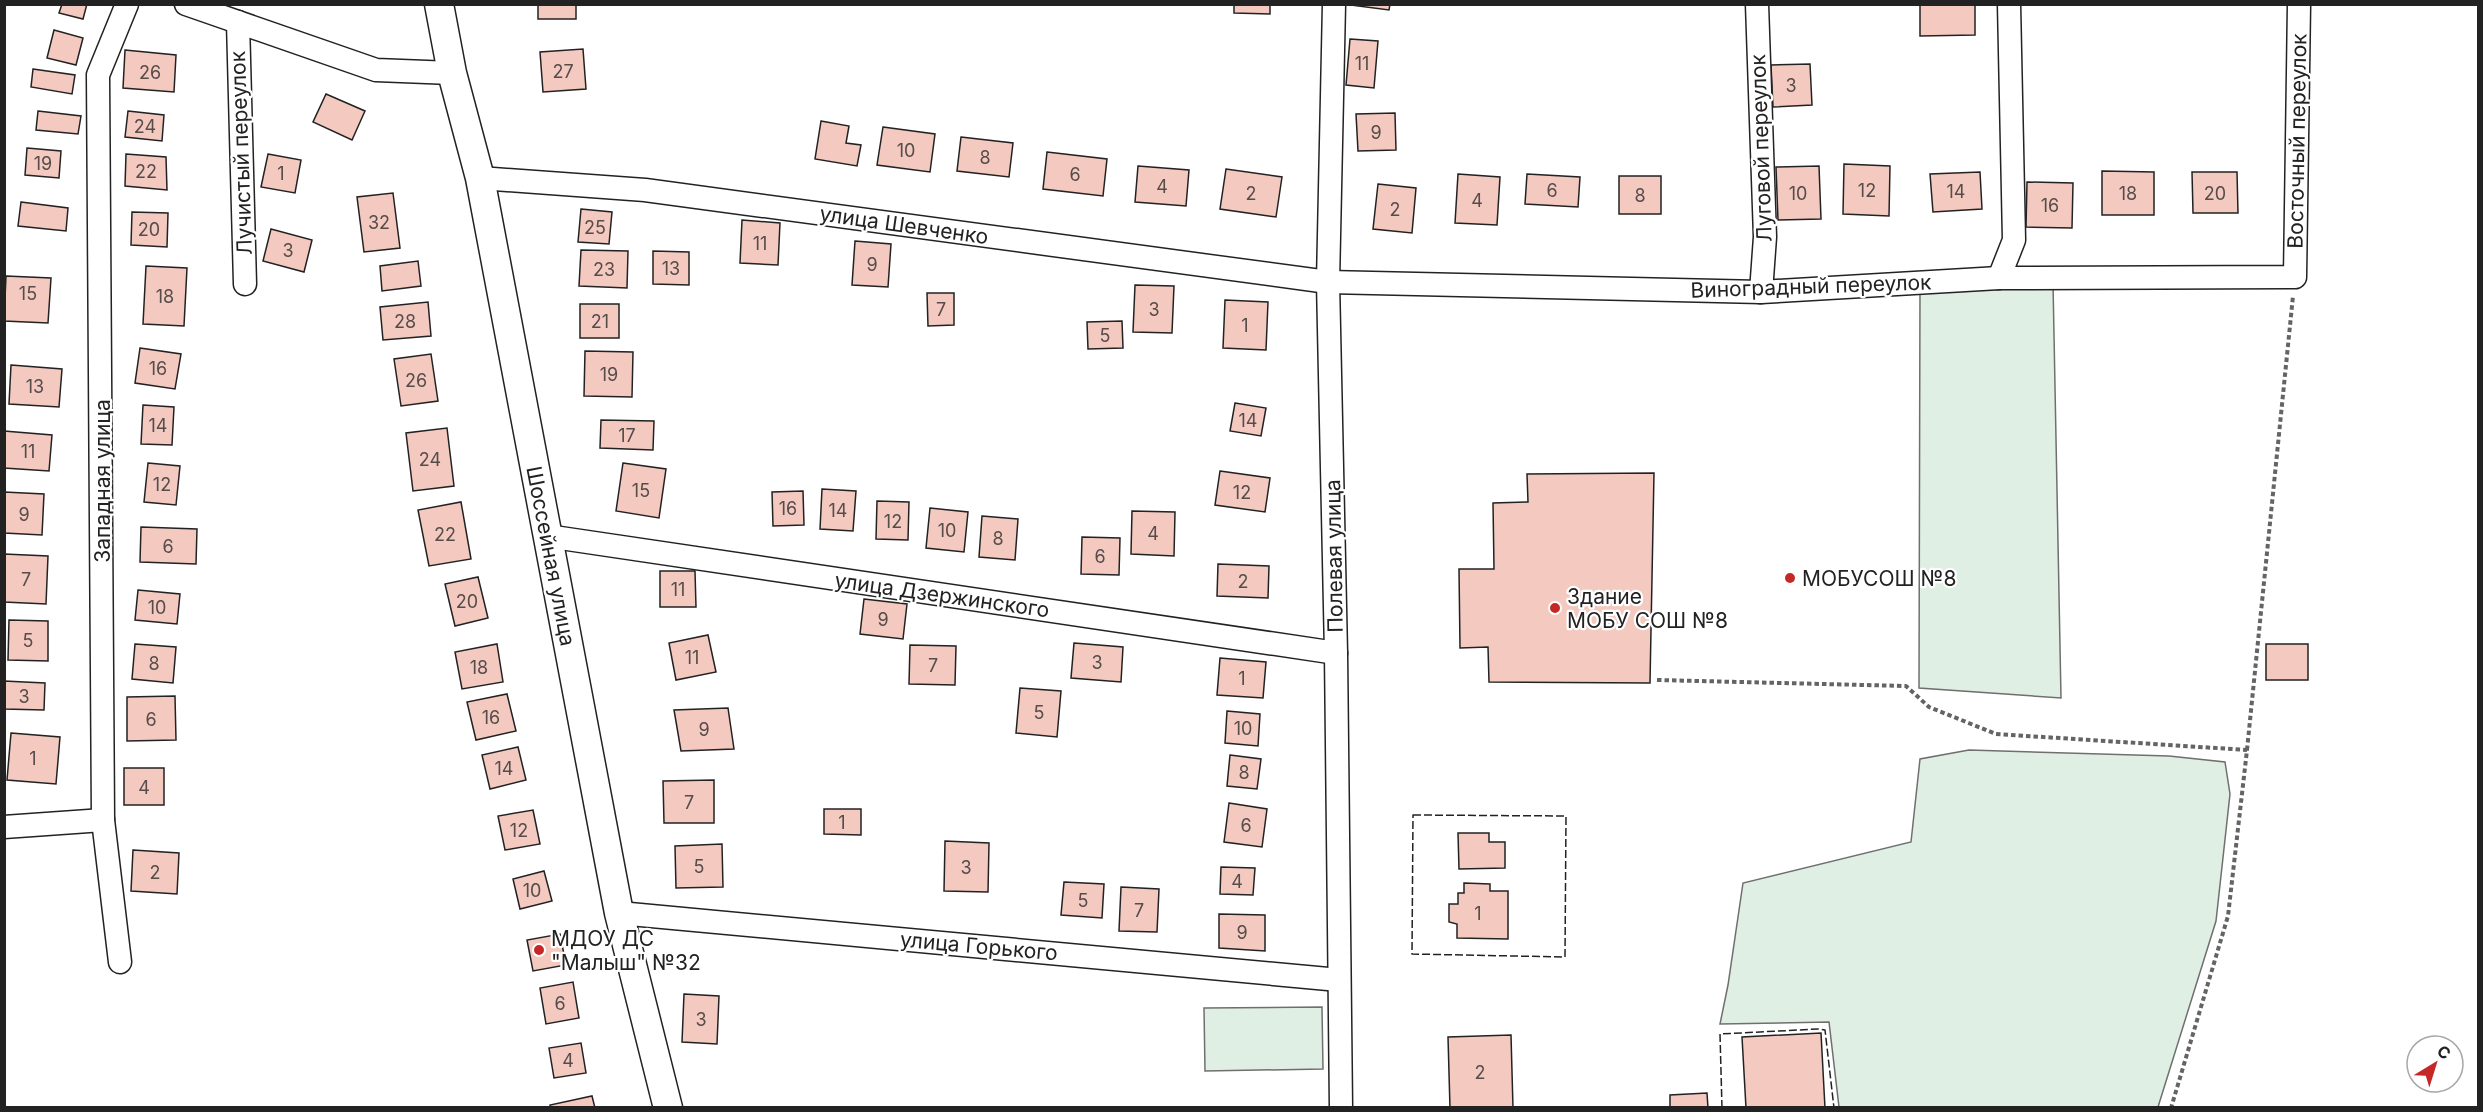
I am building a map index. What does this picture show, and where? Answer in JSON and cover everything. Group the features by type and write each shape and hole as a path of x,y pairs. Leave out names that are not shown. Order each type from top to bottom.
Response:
{"main road":[{"name":"Шоссейная улица","path":"439,4 452,73 480,178 619,913 668,1107"}],"street":[{"name":"Западная улица","path":"120,962 103,820 98,75 127,4"},
{"path":"186,4 376,70 452,73"},
{"name":"Полевая улица","path":"1334,4 1328,282 1336,653 1341,1107"},
{"name":"Луговой переулок","path":"1757,4 1765,237 1761,291"},
{"path":"1999,278 2014,240 2009,4"},
{"name":"Восточный переулок","path":"2295,277 2299,4"},
{"name":"Лучистый переулок","path":"238,22 245,284"},
{"name":"улица Шевченко","path":"480,178 645,190 1328,282"},
{"name":"Виноградный переулок","path":"1328,282 1761,291 1999,278 2295,277"},
{"name":"улица Дзержинского","path":"548,536 1336,653"},
{"path":"4,827 103,820"},
{"name":"улица Горького","path":"619,913 1339,980"}],"path":[{"path":"2171,1107 2228,916 2295,277"},
{"path":"1657,680 1906,686 1929,706 1996,734 2247,750"}],"green space":[{"path":"2053,283 2061,698 1919,688 1920,286"},
{"path":"1969,750 2169,756 2225,762 2230,794 2216,921 2158,1107 1839,1107 1829,1022 1720,1024 1743,883 1911,842 1920,759"},
{"path":"1322,1007 1323,1069 1205,1071 1204,1008"}],"building":[{"path":"62,4 87,4 83,19 59,13"},
{"path":"538,4 576,4 576,19 538,19"},
{"path":"1234,4 1270,4 1270,14 1234,13"},
{"path":"1343,4 1390,4 1389,10"},
{"path":"1920,4 1975,4 1975,35 1920,36"},
{"path":"54,30 83,38 76,65 47,58"},
{"path":"1350,39 1378,41 1374,88 1346,85"},
{"path":"583,49 586,89 543,92 540,52"},
{"path":"125,50 176,55 174,92 123,88"},
{"path":"1810,64 1812,105 1773,107 1771,65"},
{"path":"33,69 75,75 72,94 31,87"},
{"path":"326,94 365,111 352,140 313,122"},
{"path":"38,111 81,116 78,134 36,130"},
{"path":"128,111 164,115 162,141 125,137"},
{"path":"1395,113 1396,150 1358,151 1356,114"},
{"path":"821,121 849,126 846,143 861,145 857,166 815,159"},
{"path":"883,127 935,134 930,172 877,165"},
{"path":"961,137 1013,143 1009,177 957,171"},
{"path":"27,148 61,151 59,178 25,175"},
{"path":"1047,152 1107,159 1103,196 1043,189"},
{"path":"126,154 166,157 167,190 125,186"},
{"path":"268,154 301,160 295,193 261,187"},
{"path":"1844,164 1890,166 1889,216 1843,214"},
{"path":"1138,166 1189,170 1186,206 1135,202"},
{"path":"1819,166 1821,219 1778,220 1776,167"},
{"path":"1226,169 1282,177 1276,217 1220,209"},
{"path":"2102,171 2154,172 2154,215 2102,215"},
{"path":"1980,172 1982,209 1933,212 1930,174"},
{"path":"2192,172 2237,172 2238,213 2193,213"},
{"path":"1458,174 1500,177 1497,225 1455,223"},
{"path":"1527,174 1580,177 1578,207 1525,204"},
{"path":"1619,176 1661,176 1661,214 1619,214"},
{"path":"2027,182 2073,183 2072,228 2026,227"},
{"path":"1378,184 1416,188 1412,233 1373,229"},
{"path":"393,193 400,248 364,252 357,197"},
{"path":"21,202 68,208 66,231 18,226"},
{"path":"581,209 612,212 609,244 578,242"},
{"path":"132,212 168,213 167,247 131,245"},
{"path":"742,220 780,223 778,265 740,263"},
{"path":"271,229 312,240 304,272 263,261"},
{"path":"855,241 891,244 888,287 852,285"},
{"path":"581,250 628,251 627,288 579,286"},
{"path":"653,251 689,252 689,285 653,284"},
{"path":"418,261 421,286 382,291 380,266"},
{"path":"146,266 187,268 184,326 143,324"},
{"path":"6,276 51,278 48,323 4,321"},
{"path":"1135,285 1174,286 1172,333 1133,332"},
{"path":"927,293 954,293 954,325 928,326"},
{"path":"1225,300 1268,302 1266,350 1223,348"},
{"path":"428,302 431,336 383,340 380,307"},
{"path":"580,304 619,304 619,338 580,338"},
{"path":"1122,321 1123,348 1088,349 1087,322"},
{"path":"140,348 181,354 175,389 135,383"},
{"path":"585,351 633,352 632,397 584,396"},
{"path":"431,354 438,401 401,406 394,359"},
{"path":"11,365 62,369 59,407 9,404"},
{"path":"1235,403 1266,408 1261,436 1230,431"},
{"path":"143,405 174,407 172,445 141,444"},
{"path":"601,420 654,421 653,450 600,448"},
{"path":"447,428 454,486 413,491 406,433"},
{"path":"4,431 52,435 49,471 4,468"},
{"path":"148,463 180,466 176,505 144,502"},
{"path":"623,463 666,469 659,518 616,511"},
{"path":"1220,471 1270,478 1265,512 1215,505"},
{"name":"Здание МОБУ СОШ №8","path":"1654,473 1650,683 1489,682 1488,647 1460,648 1459,569 1494,569 1493,503 1528,502 1527,474"},
{"path":"822,489 856,491 853,531 820,529"},
{"path":"803,491 804,525 773,526 772,492"},
{"path":"4,492 44,494 42,535 4,533"},
{"path":"877,501 909,502 908,540 876,539"},
{"path":"461,502 471,559 429,566 418,510"},
{"path":"930,508 968,512 964,552 926,548"},
{"path":"1132,511 1175,512 1174,556 1131,554"},
{"path":"982,516 1018,519 1015,560 979,557"},
{"path":"141,527 197,529 196,564 140,562"},
{"path":"1082,537 1120,538 1119,575 1081,574"},
{"path":"4,554 48,556 46,604 4,602"},
{"path":"1218,564 1269,566 1268,598 1217,596"},
{"path":"660,571 695,571 696,607 660,607"},
{"path":"478,577 488,618 455,626 445,584"},
{"path":"138,590 180,594 177,624 135,620"},
{"path":"864,599 907,604 903,639 860,634"},
{"path":"9,620 48,621 48,661 8,660"},
{"path":"708,635 716,672 676,680 669,643"},
{"path":"1074,643 1123,647 1121,682 1071,678"},
{"path":"135,644 176,647 173,683 132,679"},
{"path":"497,644 503,682 462,689 455,652"},
{"path":"2266,644 2308,644 2308,680 2266,680"},
{"path":"910,645 956,646 955,685 909,684"},
{"path":"1220,658 1266,662 1263,698 1217,695"},
{"path":"4,681 45,683 44,710 4,709"},
{"path":"1020,688 1061,691 1057,737 1016,733"},
{"path":"507,694 516,731 476,740 467,702"},
{"path":"175,696 176,740 127,741 127,697"},
{"path":"728,708 734,749 681,751 674,710"},
{"path":"1227,711 1260,714 1258,746 1225,743"},
{"path":"11,733 60,737 56,784 7,780"},
{"path":"518,747 526,780 490,789 482,755"},
{"path":"1230,755 1261,759 1257,789 1227,786"},
{"path":"124,768 164,768 164,805 124,805"},
{"path":"714,780 714,823 664,823 663,781"},
{"path":"1229,803 1267,809 1262,847 1224,842"},
{"path":"824,809 861,809 861,835 824,834"},
{"path":"533,810 540,844 505,850 498,816"},
{"path":"1458,833 1489,833 1489,842 1505,842 1505,868 1459,869"},
{"path":"945,841 989,843 988,892 944,891"},
{"path":"722,844 723,887 676,888 675,846"},
{"path":"133,850 179,853 177,894 131,891"},
{"path":"1221,867 1255,868 1253,895 1220,894"},
{"path":"544,871 552,901 520,909 513,879"},
{"path":"1064,882 1104,884 1102,918 1061,915"},
{"path":"1464,883 1490,884 1490,891 1508,891 1508,939 1457,938 1457,924 1449,922 1449,904 1458,904 1458,893 1464,893"},
{"path":"1121,887 1159,889 1157,932 1119,931"},
{"path":"1219,914 1265,915 1265,951 1219,948"},
{"path":"560,934 566,965 533,971 527,940"},
{"path":"573,982 579,1018 546,1024 540,988"},
{"path":"684,994 719,996 717,1044 682,1042"},
{"path":"1821,1033 1825,1108 1746,1108 1742,1037"},
{"path":"1511,1035 1513,1108 1450,1108 1448,1037"},
{"path":"581,1043 586,1073 554,1078 549,1048"},
{"path":"1707,1093 1708,1108 1670,1108 1670,1095"},
{"path":"592,1096 595,1108 550,1108 550,1105"}],"fence":[{"path":"1413,815 1566,816 1565,957 1412,954 1413,815"},
{"path":"1722,1108 1720,1034 1818,1029 1825,1030 1834,1108"}],"place":[{"name":"МОБУСОШ №8","path":"1790,578"},
{"name":"Здание МОБУ СОШ №8","path":"1555,608"},
{"name":"МДОУ ДС \"Малыш\" №32","path":"539,950"}]}
